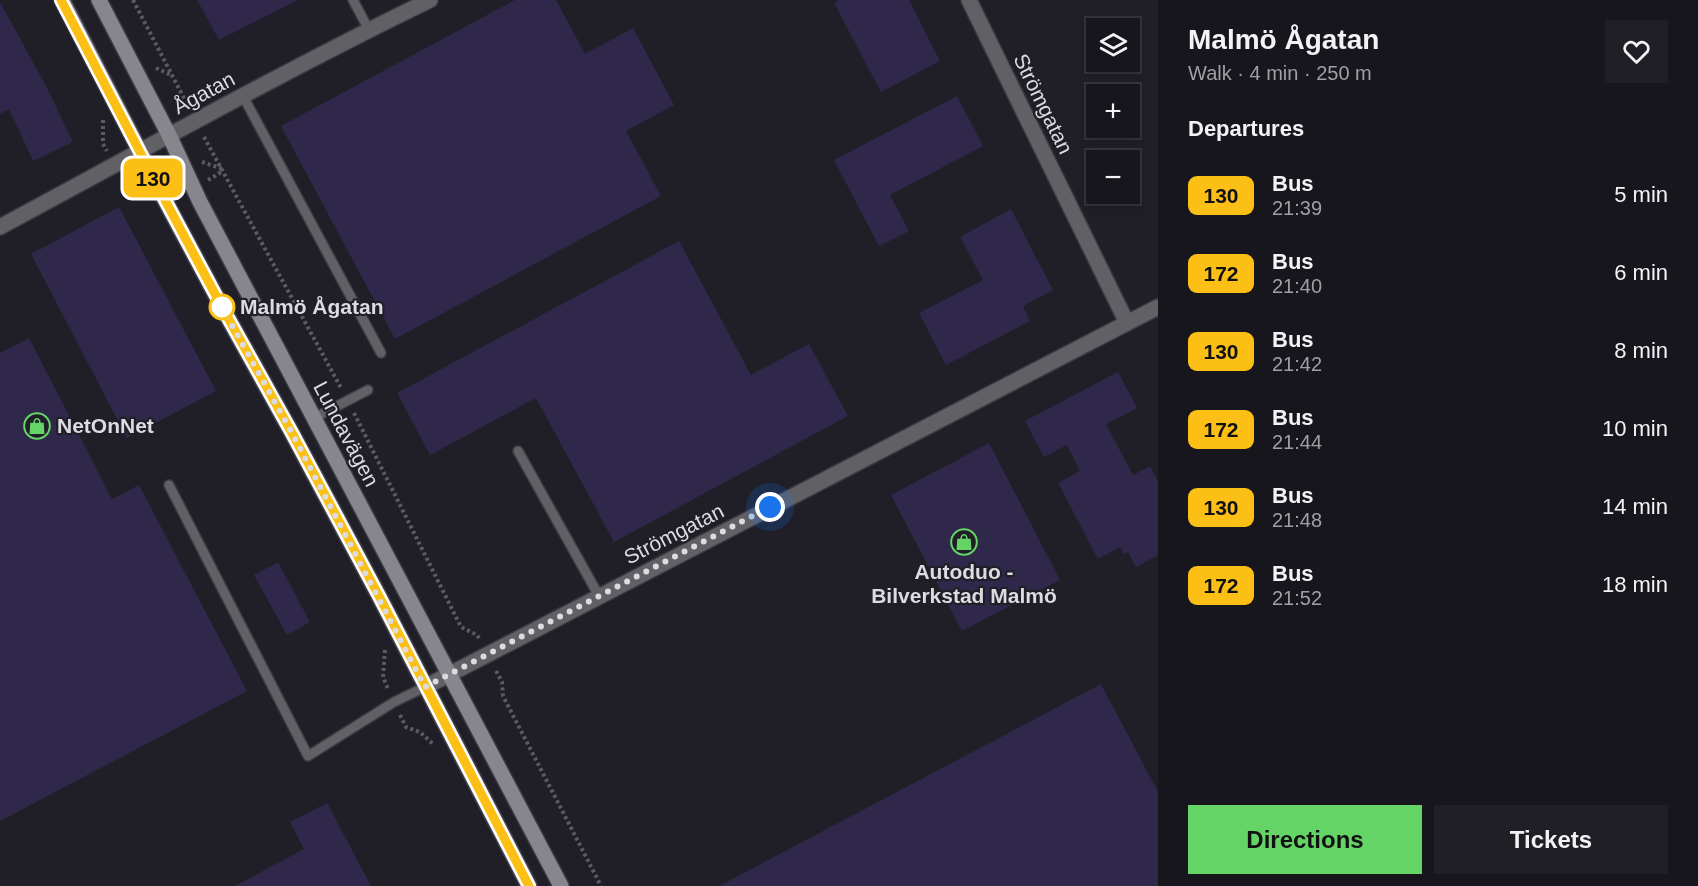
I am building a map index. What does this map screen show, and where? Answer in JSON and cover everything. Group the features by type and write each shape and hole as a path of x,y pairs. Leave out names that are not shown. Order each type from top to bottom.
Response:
{"main road":[{"path":"62,0 139,151 292,433 529,886"},
{"name":"Lundavägen","path":"99,0 200,202 561,886"}],"street":[{"name":"Ågatan","path":"0,227 168,135 430,0"},
{"name":"Strömgatan","path":"969,0 1127,323"},
{"name":"Strömgatan","path":"425,687 1158,307"}],"lane":[{"path":"353,0 369,30"},
{"path":"243,96 381,354"},
{"path":"314,418 368,390"},
{"path":"518,452 599,596"},
{"name":"Strömgatan","path":"169,485 308,756 394,702 425,687"}],"path":[{"path":"133,0 195,122 223,169 348,400 462,627 477,635 502,682 503,696 601,886"},
{"path":"151,66 172,75"},
{"path":"203,162 223,169"}],"building":[{"path":"197,0 298,0 219,40"},
{"path":"515,0 556,0 585,54 633,28 674,105 626,131 661,196 395,339 281,126"},
{"path":"839,0 909,0 940,61 881,92 834,3"},
{"path":"0,2 47,88 73,142 33,161 9,109 0,114"},
{"path":"957,96 983,146 890,195 909,231 879,246 834,160"},
{"path":"119,207 216,391 127,438 31,254"},
{"path":"1011,209 1053,290 1023,306 1030,321 946,365 919,313 983,280 960,237"},
{"path":"679,241 751,375 809,344 848,416 614,542 536,398 430,455 397,393"},
{"path":"29,338 112,499 139,485 247,691 0,821 0,353"},
{"path":"1118,372 1137,408 1106,424 1133,475 1150,466 1158,482 1158,555 1136,567 1128,552 1124,554 1120,547 1098,559 1058,483 1080,471 1067,445 1044,457 1025,421"},
{"path":"989,443 1060,580 962,631 891,495"},
{"path":"278,562 310,622 287,635 254,575"},
{"path":"1101,684 1158,792 1158,886 719,886"},
{"path":"327,803 371,886 235,886 304,849 290,822"}],"bus line":[{"name":"130","path":"61,0 222,307 379,596 529,886"}],"place":[{"name":"Malmö Ågatan","path":"222,307"},
{"name":"NetOnNet","path":"37,426"},
{"name":"Autoduo - Bilverkstad Malmö","path":"964,542"}],"route":[{"path":"222,307 292,433 425,687 770,507"}]}
